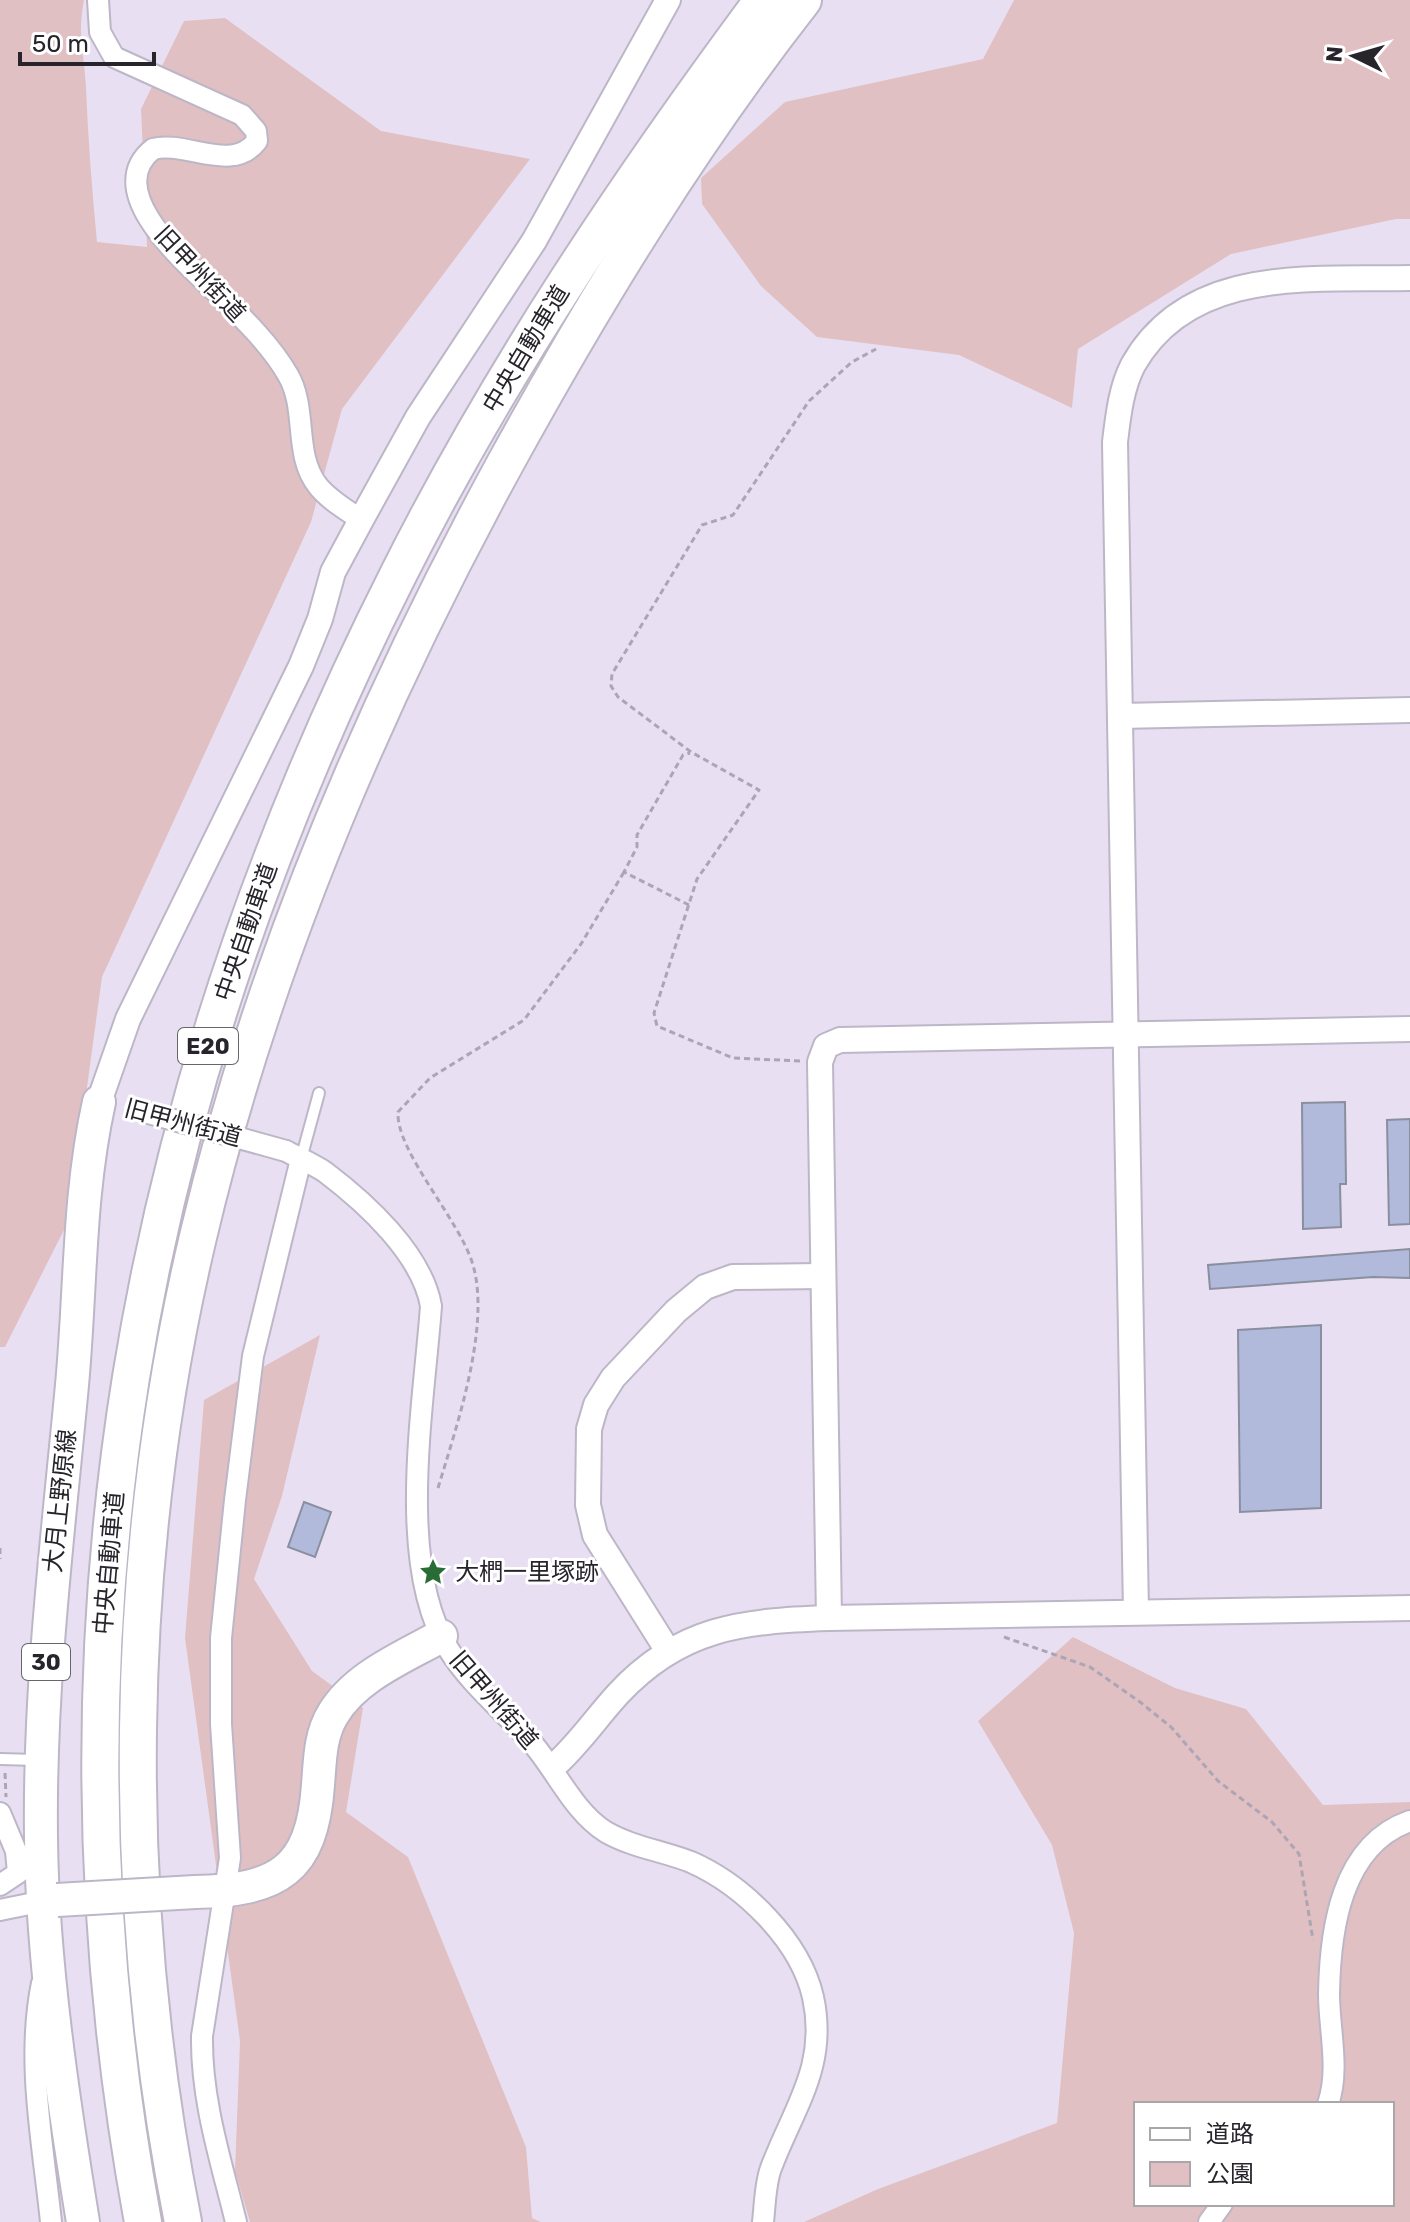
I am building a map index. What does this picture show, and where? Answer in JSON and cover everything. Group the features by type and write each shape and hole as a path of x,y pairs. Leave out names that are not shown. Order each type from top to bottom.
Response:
{"highway":[{"name":"中央自動車道","path":"143,2222 124,2112 101,1886 102,1622 110,1522 132,1365 157,1235 182,1136 236,957 275,848 312,756 400,569 563,286 674,118 763,0"},
{"name":"中央自動車道","path":"183,2222 148,1992 139,1794 143,1636 162,1428 197,1241 220,1148 250,1049 320,853 356,765 441,584 595,306 708,130 803,0"}],"main road":[{"name":"大月上野原線","path":"83,2222 48,1948 50,1900 42,1760 50,1593 76,1341 79,1230 83,1187 99,1102"},
{"path":"50,1900 227,1891 279,1875 308,1843 315,1820 324,1735 340,1703 366,1679 441,1636"}],"street":[{"name":"旧甲州街道","path":"98,0 100,32 105,47 114,57 242,115 256,131 257,141 252,148 234,154 153,149 139,169 138,192 146,215 175,254 256,333 287,372 297,394 310,474 318,487 361,520"},
{"path":"99,1102 128,1019 301,666 320,619 333,572 418,417 534,241 668,0"},
{"path":"1136,1612 1115,442 1120,404 1133,366 1171,320 1200,301 1225,291 1279,281 1410,278"},
{"path":"1120,716 1410,710"},
{"path":"829,1618 820,1062 826,1046 840,1040 1410,1029"},
{"name":"旧甲州街道","path":"99,1102 134,1109 294,1155 323,1171 373,1216 416,1262 427,1285 431,1306 417,1512 421,1574 449,1652 553,1767 573,1800 603,1830 622,1840 691,1862 743,1895 763,1913 806,1973 817,2024 817,2050 801,2105 770,2172 763,2222"},
{"path":"236,2222 206,2102 201,2059 203,2024 230,1858 221,1724 221,1638 253,1356 294,1155"},
{"path":"668,1651 595,1535 588,1505 589,1429 596,1405 624,1367 676,1311 705,1287 733,1277 822,1276"},
{"path":"553,1767 638,1673 668,1651 714,1630 737,1624 829,1618 1410,1608"},
{"path":"0,1885 18,1873 16,1851 3,1817"},
{"path":"1329,2102 1333,2088 1329,1992 1342,1898 1354,1868 1372,1844 1410,1821"},
{"path":"0,1910 50,1900"},
{"path":"48,1948 37,2007 35,2064 51,2222"}],"lane":[{"path":"294,1155 319,1093"},
{"path":"0,1759 42,1760"}],"path":[{"path":"820,1062 733,1058 657,1026 654,1013 697,879 759,790 691,752 618,697 611,686 612,674 702,525 733,515 809,401 852,362 876,349"},
{"path":"417,1512 436,1493 460,1415 470,1373 476,1306 473,1266 440,1199 397,1129 398,1112 430,1078 524,1020 581,944 637,847 637,835 683,755 691,752"},
{"path":"624,872 689,905"},
{"path":"0,1548 0,1559"},
{"path":"995,1633 1090,1667 1171,1727 1218,1781 1272,1822 1299,1854 1313,1943"},
{"path":"3,1817 5,1771"}],"green space":[{"path":"0,0 84,0 81,35 97,242 147,247 141,109 184,21 225,18 381,131 530,159 342,409 311,522 102,977 69,1220 5,1347 0,1347"},
{"path":"1014,0 1410,0 1410,219 1396,219 1231,254 1078,349 1072,408 959,355 817,337 761,286 702,204 701,178 785,102 983,59"},
{"path":"320,1335 282,1496 254,1579 312,1671 363,1708 346,1812 408,1857 526,2147 532,2218 541,2222 250,2222 235,2171 240,2041 185,1638 204,1400"},
{"path":"1073,1637 1175,1688 1246,1709 1323,1805 1410,1802 1410,2222 804,2222 878,2189 1057,2123 1074,1933 1052,1845 978,1721"}],"building":[{"path":"1345,1102 1346,1184 1340,1184 1341,1227 1303,1229 1302,1103"},
{"path":"1410,1119 1410,1224 1389,1225 1387,1120"},
{"path":"1410,1249 1410,1278 1373,1277 1210,1289 1208,1265"},
{"path":"1321,1325 1321,1508 1240,1512 1238,1330"},
{"path":"304,1502 331,1512 315,1557 288,1547"}],"place":[{"name":"大椚一里塚跡","path":"433,1572"}]}
